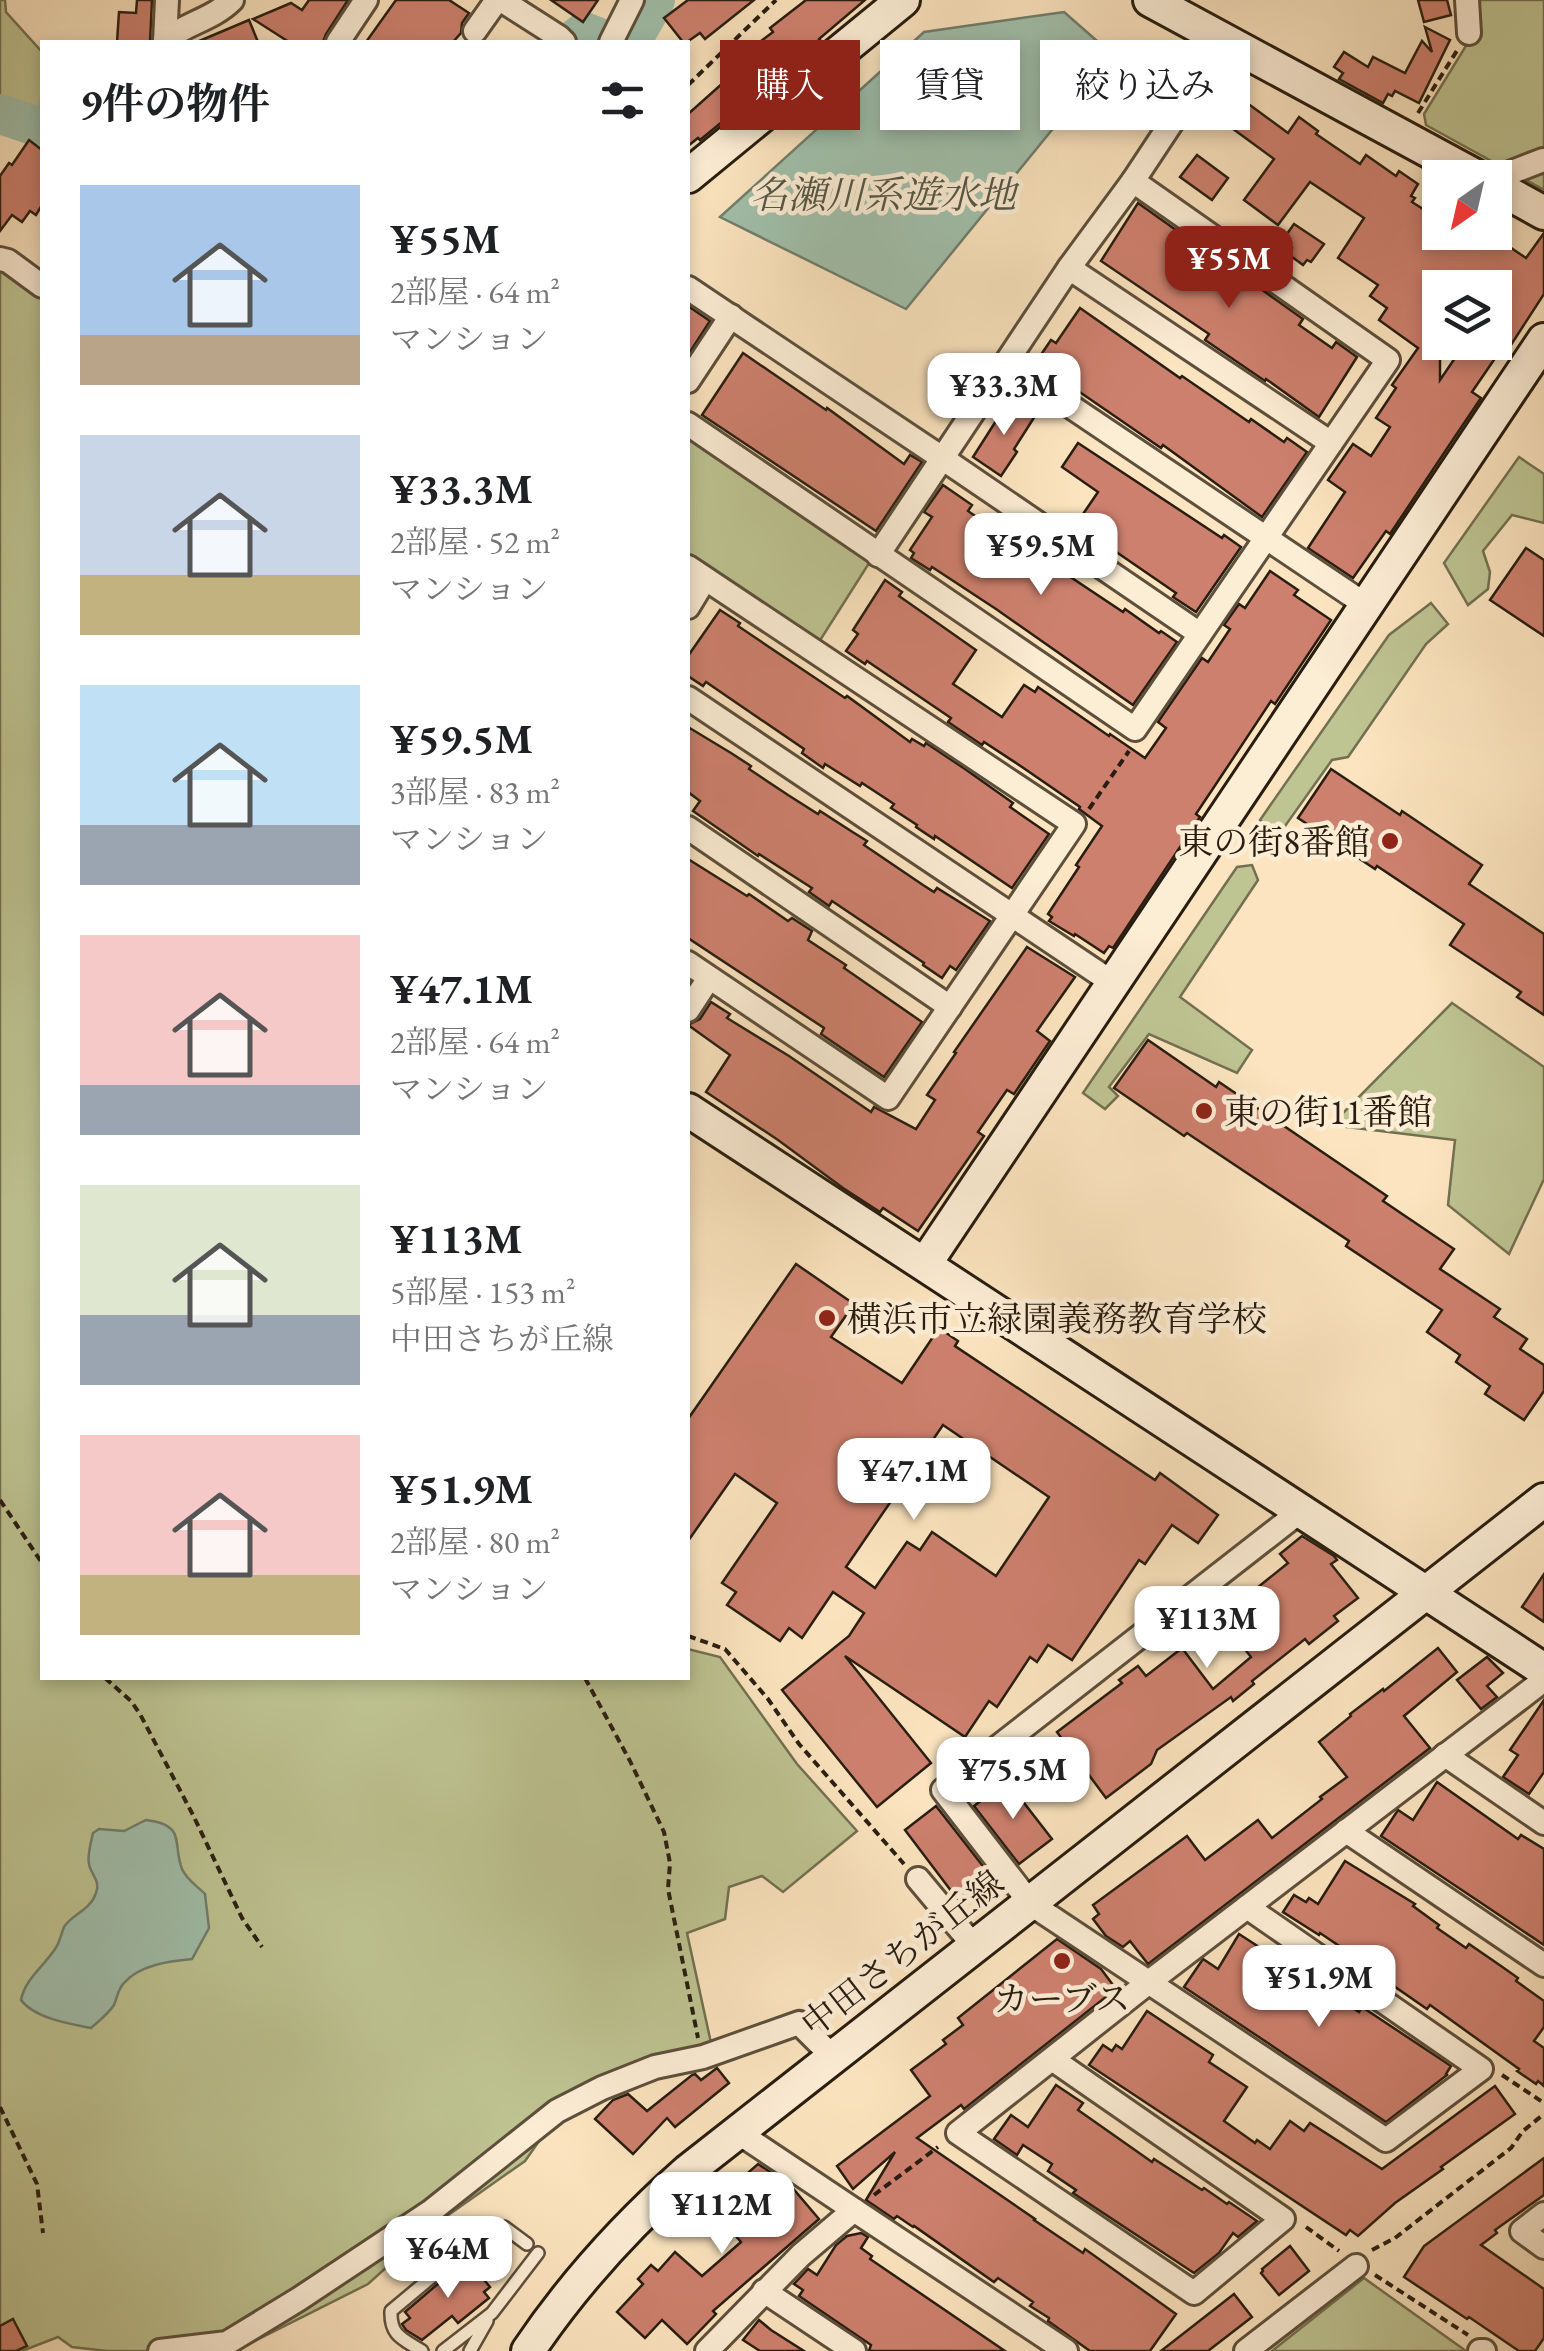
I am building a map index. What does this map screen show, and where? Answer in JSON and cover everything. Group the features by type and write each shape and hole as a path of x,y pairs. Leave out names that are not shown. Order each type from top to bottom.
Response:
{"street":[{"path":"166,0 166,40"},
{"path":"167,40 180,28 207,19 232,0"},
{"path":"339,40 366,0"},
{"path":"476,31 499,0 561,40"},
{"path":"612,40 632,0"},
{"path":"690,174 903,0"},
{"path":"1150,0 1220,40"},
{"path":"1468,0 1469,33"},
{"path":"1250,56 1445,160"},
{"path":"878,555 1069,268 1166,130"},
{"path":"1512,175 1543,160"},
{"path":"690,425 1135,729 1388,360 1133,181"},
{"path":"1512,186 1544,213"},
{"path":"0,259 40,285"},
{"path":"1069,268 1331,443"},
{"path":"690,289 1200,634"},
{"path":"690,378 731,316"},
{"path":"924,1264 1544,340"},
{"path":"1006,363 1366,605"},
{"path":"690,598 696,573 1074,824 888,1098 690,964"},
{"path":"690,699 1113,983"},
{"path":"690,829 950,1007"},
{"path":"690,1007 709,978"},
{"path":"690,1111 1544,1670"},
{"name":"中田さちが丘線","path":"528,2351 643,2210 736,2132 1544,1500"},
{"path":"1247,1907 1481,2069 1386,2140 1031,1904 942,1790 1302,1510"},
{"path":"1052,2059 1284,2219 1194,2292 958,2133 1149,1982 1544,1680"},
{"path":"1445,1755 1544,1823"},
{"path":"1346,1831 1544,1965"},
{"path":"912,1873 974,1946"},
{"path":"160,2351 226,2343 299,2300 430,2212 557,2111 602,2088 655,2067 704,2057 799,2024 833,2057"},
{"path":"736,2132 1066,2351"},
{"path":"707,2351 801,2254 854,2210"},
{"path":"1544,2214 1522,2231 1544,2247"},
{"path":"1246,2351 1356,2266"},
{"path":"764,2291 854,2351"}],"lane":[{"path":"422,2351 397,2335 391,2324 391,2311 488,2230 504,2227 532,2249 470,2351"},
{"path":"443,2351 492,2314"}],"path":[{"path":"690,83 776,0"},
{"path":"1419,111 1469,33"},
{"path":"1074,824 1083,818 1136,740 1135,729"},
{"path":"0,1500 40,1560"},
{"path":"690,1637 725,1649 820,1769 912,1873"},
{"path":"108,1680 140,1714 242,1918 262,1947"},
{"path":"586,1680 664,1832 670,1862 668,1889 704,2057"},
{"path":"1504,2077 1544,2103"},
{"path":"0,2107 37,2184 43,2233"},
{"path":"1356,2266 1511,2148 1544,2114"},
{"path":"854,2210 958,2133"},
{"path":"1284,2219 1300,2224 1356,2266 1375,2274 1471,2337 1482,2350"}],"green space":[{"path":"0,0 5,0 6,12 40,50 40,111 0,100"},
{"path":"1478,0 1544,0 1544,190 1512,172 1512,160 1490,160 1426,125 1424,114 1477,28"},
{"path":"0,267 8,269 40,296 40,1680 690,1680 690,1650 720,1657 797,1764 857,1831 783,1892 762,1876 729,1887 725,1919 687,1933 711,2043 556,2117 525,2161 430,2228 368,2284 247,2345 216,2351 107,2351 72,2347 58,2337 22,2351 0,2351"},
{"path":"690,437 871,560 819,642 690,556"},
{"path":"1519,457 1544,474 1544,523 1512,515 1483,551 1490,572 1488,589 1468,605 1444,563"},
{"path":"1431,603 1448,624 1426,644 1348,757 1332,760 1278,836 1260,820 1389,635"},
{"path":"1252,865 1258,880 1180,997 1252,1050 1237,1073 1149,1034 1109,1087 1118,1096 1105,1109 1083,1093 1237,867"},
{"path":"1452,1003 1544,1067 1544,1179 1509,1254 1448,1205 1455,1140 1331,1125"},
{"path":"1364,2278 1466,2351 1272,2351"}],"water":[{"name":"名瀬川系遊水地","path":"1064,12 1096,40 1040,40 1040,130 1052,130 906,309 720,217 816,130 860,130 860,90 880,72 880,130 1020,130 1020,40 915,40 924,32"},
{"path":"146,1820 159,1822 173,1831 184,1873 205,1894 209,1928 192,1959 155,1965 130,1977 120,1988 112,2008 91,2028 34,2011 21,2000 26,1986 55,1949 64,1927 90,1904 96,1893 97,1881 89,1861 93,1833 99,1829 124,1831"}],"building":[{"path":"137,0 152,0 150,40 117,40 119,12 136,13"},
{"path":"309,0 348,0 324,40 286,40 253,19 291,3 302,10"},
{"path":"396,0 449,0 469,13 455,40 367,40"},
{"path":"551,0 598,0 583,22"},
{"path":"688,0 754,0 705,39 700,33 681,40 664,18"},
{"path":"806,0 865,0 820,40 762,40 773,32 770,28"},
{"path":"1418,0 1447,0 1451,15 1424,22"},
{"path":"249,20 257,40 202,40"},
{"path":"1425,27 1450,40 1419,103 1395,91 1383,103 1339,79 1343,73 1334,67 1344,52 1368,67 1373,57 1405,73 1422,41 1432,52"},
{"path":"720,86 720,124 690,144 690,112"},
{"path":"1250,105 1288,133 1299,117 1318,131 1316,134 1360,164 1366,155 1396,176 1399,171 1418,184 1411,196 1415,198 1412,202 1422,208 1422,250 1512,249 1526,258 1544,233 1544,294 1512,343 1512,270 1422,270 1422,360 1440,360 1440,380 1454,360 1494,360 1472,392 1481,398 1390,534 1386,531 1353,578 1308,548 1345,492 1328,480 1353,444 1371,456 1390,427 1376,418 1396,388 1392,385 1418,348 1379,320 1387,308 1370,296 1378,285 1338,258 1364,218 1310,182 1278,225 1244,200 1274,159 1235,130 1250,130"},
{"path":"29,140 40,148 40,208 36,215 30,211 22,222 12,215 0,231 0,176 9,163 12,165"},
{"path":"1197,155 1228,178 1212,200 1180,177"},
{"path":"1138,203 1245,282 1247,279 1303,319 1299,325 1332,348 1336,342 1357,357 1319,417 1205,340 1209,334 1101,261"},
{"path":"1294,224 1324,244 1311,262 1307,260 1303,265 1288,254 1292,248 1282,241"},
{"path":"690,307 710,321 690,352"},
{"path":"1080,308 1249,422 1251,419 1284,442 1287,438 1307,452 1262,517 1163,445 1161,448 1036,362 1051,340 1056,343"},
{"path":"743,353 904,464 910,455 922,462 876,531 702,415"},
{"path":"1010,399 1035,416 1001,476 973,457"},
{"path":"1078,443 1241,547 1196,612 1079,520 1098,492 1062,467"},
{"path":"943,485 972,505 968,511 1012,542 1051,565 1055,560 1070,569 1066,574 1177,642 1133,705 996,609 932,567 930,570 911,558 914,553 910,550 932,517 924,512"},
{"path":"1526,548 1544,560 1544,636 1490,600"},
{"path":"1270,571 1298,590 1294,595 1331,620 1275,704 1271,701 1113,948 1109,946 1104,953 1049,921 1052,917 1048,914 1102,826 1022,767 948,722 951,718 846,651 858,634 853,630 885,580 902,592 899,596 976,650 953,684 1002,717 1024,685 1035,692 1038,687 1145,758 1166,728 1158,722 1202,658 1208,662 1230,629 1224,625 1239,604 1245,608"},
{"path":"720,610 910,742 912,739 924,746 926,743 965,769 1049,834 1012,888 916,827 891,808 894,804 862,783 860,786 825,764 823,768 802,753 804,749 706,682 703,686 690,677 690,653"},
{"path":"690,728 751,766 749,769 788,795 867,841 864,845 923,885 934,892 937,888 990,921 956,970 950,966 942,978 832,901 829,906 809,892 812,888 693,811 700,801 690,794"},
{"name":"東の街8番館","path":"1331,769 1482,865 1469,884 1544,934 1544,1015 1517,997 1521,992 1450,945 1464,924 1298,818"},
{"path":"690,860 788,921 792,918 812,931 808,940 922,1022 884,1077 821,1034 824,1028 690,939"},
{"path":"1027,947 1075,977 1037,1031 1050,1041 1014,1094 1007,1090 978,1132 984,1136 918,1231 843,1188 706,1092 730,1055 690,1024 700,1019 711,1002 730,1014 727,1018 871,1112 874,1107 916,1129 935,1100 927,1095"},
{"path":"1148,1040 1216,1087 1219,1082 1387,1196 1383,1201 1454,1249 1440,1269 1500,1309 1494,1317 1527,1339 1520,1349 1544,1365 1544,1391 1524,1420 1485,1394 1490,1386 1456,1362 1460,1355 1427,1332 1442,1310 1346,1246 1349,1241 1114,1088"},
{"path":"796,1264 854,1304 831,1337 902,1383 939,1328 958,1341 955,1346 1155,1480 1160,1473 1218,1515 1198,1543 1172,1525 1145,1564 1139,1560 1072,1660 1048,1645 1037,1662 1030,1657 997,1707 989,1701 965,1737 845,1656 931,1763 877,1807 782,1690 849,1636 864,1613 833,1592 802,1638 789,1628 780,1641 727,1605 736,1592 722,1583 777,1503 735,1474 690,1538 690,1416","holes":["943,1425 1049,1497 996,1576 932,1532 920,1550 907,1542 875,1588 846,1567"]},
{"path":"1302,1536 1334,1556 1337,1560 1331,1564 1358,1598 1334,1616 1338,1621 1309,1644 1305,1639 1233,1701 1231,1697 1157,1750 1151,1764 1106,1798 1057,1732 1122,1683 1119,1680 1138,1666 1146,1676 1182,1648 1213,1689 1251,1657 1226,1625 1258,1599 1252,1592 1288,1563 1280,1554"},
{"path":"1544,1574 1544,1622 1522,1607"},
{"path":"1438,1648 1457,1672 1404,1716 1430,1748 1148,1964 1130,1941 1123,1947 1106,1936 1093,1919 1099,1914 1093,1905 1187,1836 1205,1860 1258,1820 1272,1838 1322,1799 1347,1777 1319,1742"},
{"path":"1487,1657 1503,1673 1487,1686 1497,1697 1481,1709 1457,1680"},
{"path":"1544,1700 1544,1772 1529,1794 1503,1777 1518,1755 1510,1750"},
{"path":"1007,1781 1052,1839 1019,1864 974,1806"},
{"path":"1437,1782 1518,1839 1521,1835 1544,1849 1544,1945 1381,1836 1398,1810 1413,1820"},
{"path":"936,1806 993,1879 965,1899 963,1896 958,1900 905,1830"},
{"path":"1345,1861 1415,1904 1439,1925 1437,1928 1466,1948 1469,1944 1544,2001 1544,2027 1534,2041 1544,2048 1544,2086 1517,2071 1430,2005 1427,2009 1320,1933 1283,1912 1294,1895 1318,1904"},
{"path":"1239,1934 1359,2012 1362,2007 1451,2066 1447,2075 1386,2122 1184,1987 1203,1959 1218,1969"},
{"path":"1057,1939 1101,1969 1116,1989 964,2109 961,2105 917,2138 1176,2314 1150,2351 1090,2351 998,2278 994,2282 914,2226 897,2216 894,2219 866,2200 895,2152 853,2189 837,2166 930,2096 911,2070 946,2044 943,2040 963,2025 958,2018"},
{"path":"1147,2011 1213,2055 1209,2062 1247,2087 1224,2121 1270,2149 1290,2121 1304,2131 1310,2123 1382,2169 1495,2086 1515,2114 1441,2167 1358,2236 1350,2230 1346,2235 1089,2065 1103,2045 1112,2051 1116,2045 1122,2049"},
{"path":"717,2068 729,2083 675,2127 667,2118 633,2154 595,2119 613,2100 628,2094 647,2111 692,2075 701,2080"},
{"path":"1056,2085 1083,2103 1078,2110 1152,2162 1154,2159 1257,2221 1238,2237 1233,2233 1219,2253 1194,2273 1073,2193 1076,2190 1048,2171 1052,2164 1023,2145 1017,2155 994,2139 1011,2115 1028,2127"},
{"path":"1544,2158 1544,2195 1495,2230 1497,2233 1481,2245 1544,2289 1544,2338 1535,2351 1519,2351 1404,2277 1424,2246"},
{"path":"758,2164 790,2185 819,2219 713,2311 716,2314 687,2344 662,2320 645,2338 617,2312 643,2284 638,2279 651,2265 658,2271 675,2252 702,2276 741,2242 710,2206"},
{"path":"861,2233 868,2237 861,2248 872,2256 870,2259 1005,2351 869,2351 871,2345 799,2296 803,2290 794,2284 808,2269 817,2275 836,2245 847,2236"},
{"path":"1290,2246 1309,2271 1279,2295 1261,2273"},
{"path":"467,2259 490,2287 484,2292 489,2298 458,2323 452,2316 422,2340 406,2330 402,2324 410,2318 405,2312"},
{"path":"1234,2294 1252,2317 1208,2351 1161,2351"},
{"path":"13,2319 27,2346 0,2351 0,2326"},
{"path":"759,2320 804,2351 760,2351 743,2340"}],"waterway":[{"path":"632,40 655,0"},
{"path":"575,39 584,32 597,37"},
{"path":"0,114 40,127"}],"place":[{"name":"東の街8番館","path":"1390,841"},
{"name":"東の街11番館","path":"1204,1111"},
{"name":"横浜市立緑園義務教育学校","path":"827,1318"},
{"name":"カーブス","path":"1062,1961"}]}
